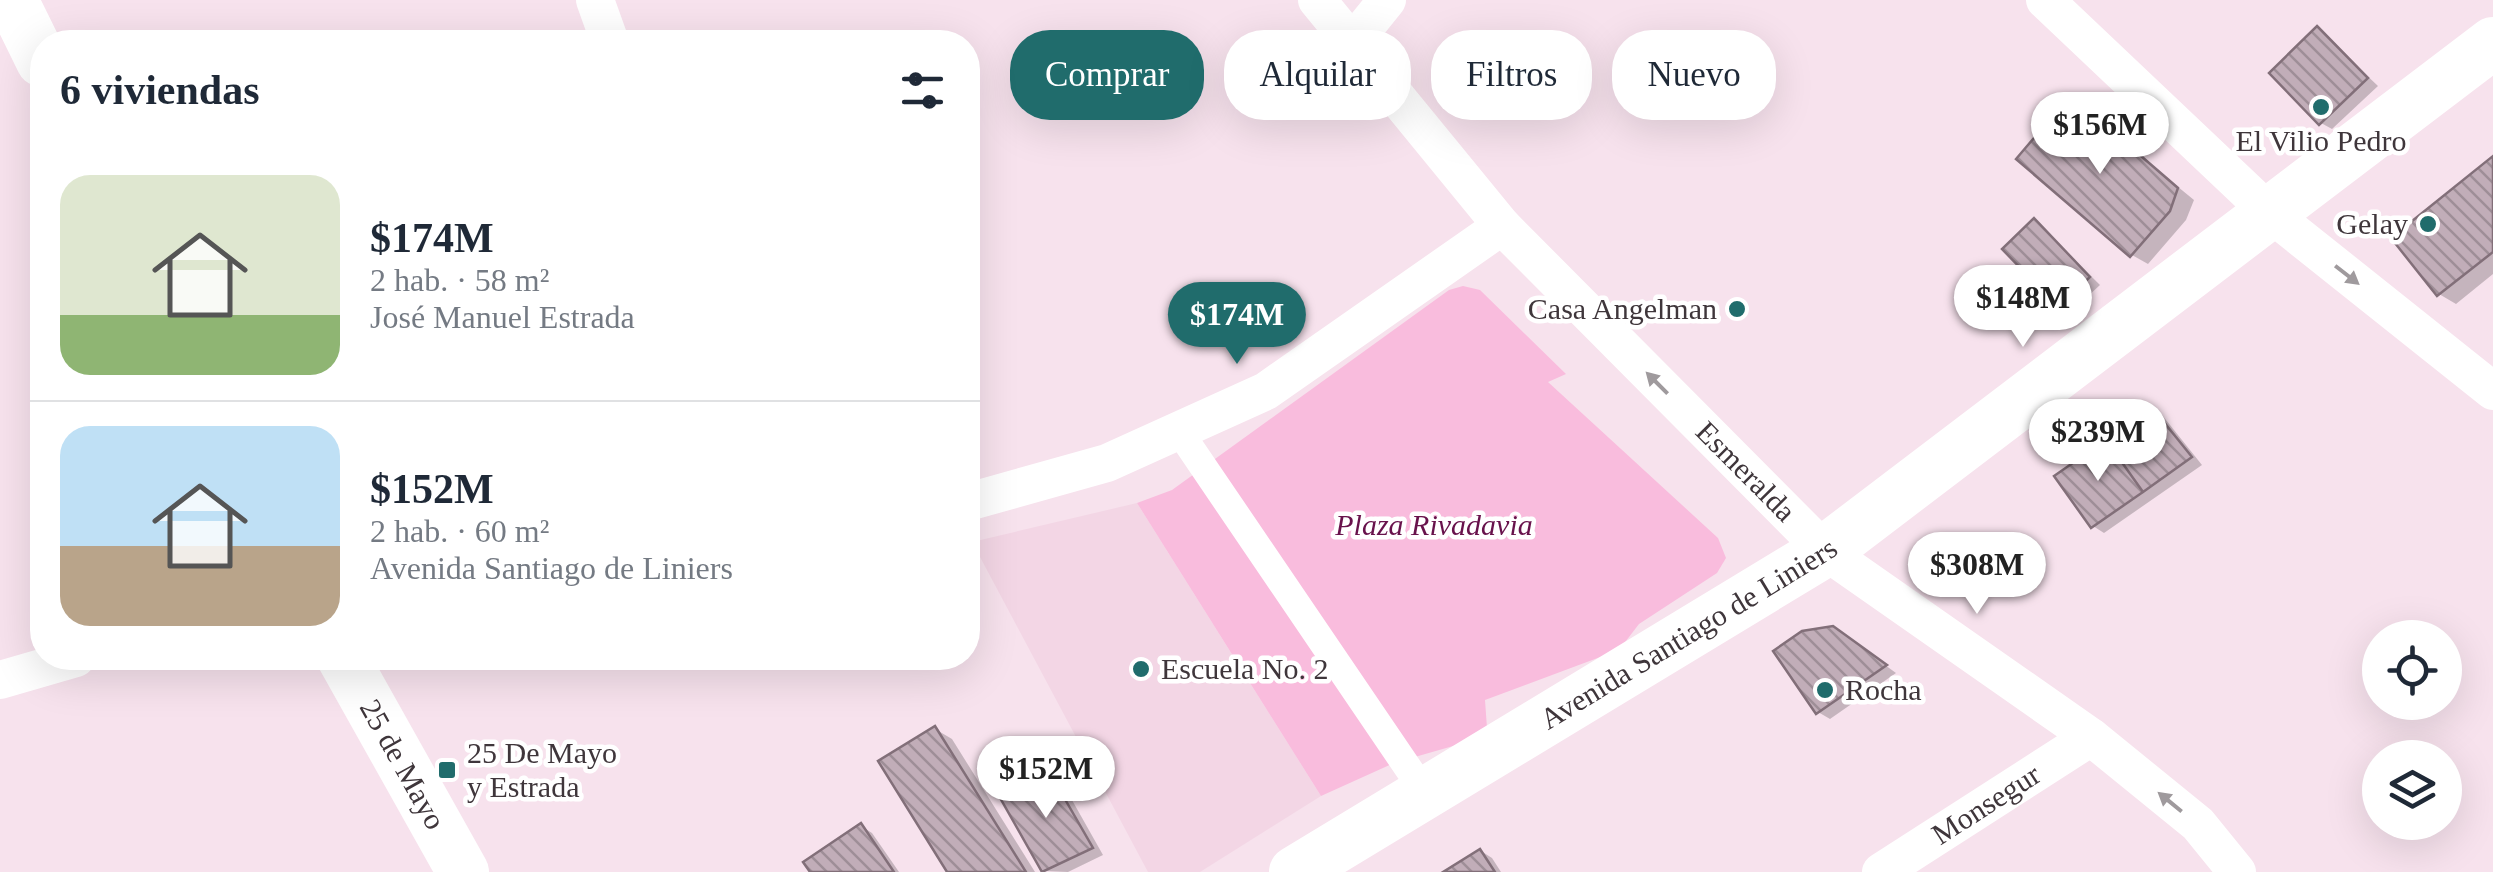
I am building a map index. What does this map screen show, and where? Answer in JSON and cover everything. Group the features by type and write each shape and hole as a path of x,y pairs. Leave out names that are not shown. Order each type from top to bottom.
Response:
{"main road":[{"path":"12,0 30,37"},
{"name":"Avenida Santiago de Liniers","path":"1296,872 1825,551 2493,43"},
{"name":"25 de Mayo","path":"350,670 463,872"}],"street":[{"path":"595,0 606,30"},
{"name":"Esmeralda","path":"1317,0 1344,30"},
{"path":"1363,30 1387,0"},
{"path":"2045,0 2271,214 2493,391"},
{"name":"Esmeralda","path":"1411,112 1502,226 1825,551 2091,737 2198,824 2237,872"},
{"path":"980,499 1107,463 1266,391 1502,226"},
{"path":"1179,430 1425,792"},
{"path":"0,680 35,670"},
{"name":"Monsegur","path":"1881,872 2091,737"}],"shaded area":[{"name":"Escuela No. 2","path":"1137,503 1321,796 1200,872 1148,872 980,557 980,540"}],"green space":[{"name":"Plaza Rivadavia","path":"1463,286 1480,290 1566,374 1548,382 1718,538 1726,558 1717,573 1639,624 1619,650 1485,700 1487,728 1467,742 1394,763 1321,796 1137,503 1172,490 1449,290"}],"building":[{"path":"2317,26 2368,78 2319,125 2269,73"},
{"path":"2083,106 2178,188 2170,211 2130,257 2016,159 2057,111"},
{"path":"2493,156 2493,252 2437,296 2391,238"},
{"path":"2034,218 2090,277 2058,307 2002,249"},
{"path":"2151,406 2192,457 2143,492 2106,440"},
{"path":"2106,440 2143,492 2091,528 2054,476"},
{"name":"Rocha","path":"1833,626 1887,665 1816,714 1773,651 1802,631"},
{"path":"935,726 1026,872 947,872 878,761"},
{"path":"1047,768 1093,848 1042,872 999,796"},
{"path":"861,823 894,872 810,872 803,862"},
{"path":"1480,849 1495,872 1443,872"}],"place":[{"name":"El Vilio Pedro","path":"2321,107"},
{"name":"Gelay","path":"2428,224"},
{"name":"Casa Angelman","path":"1737,309"},
{"name":"Escuela No. 2","path":"1141,669"},
{"name":"Rocha","path":"1825,690"},
{"name":"25 De Mayo y Estrada","path":"447,770"}]}
